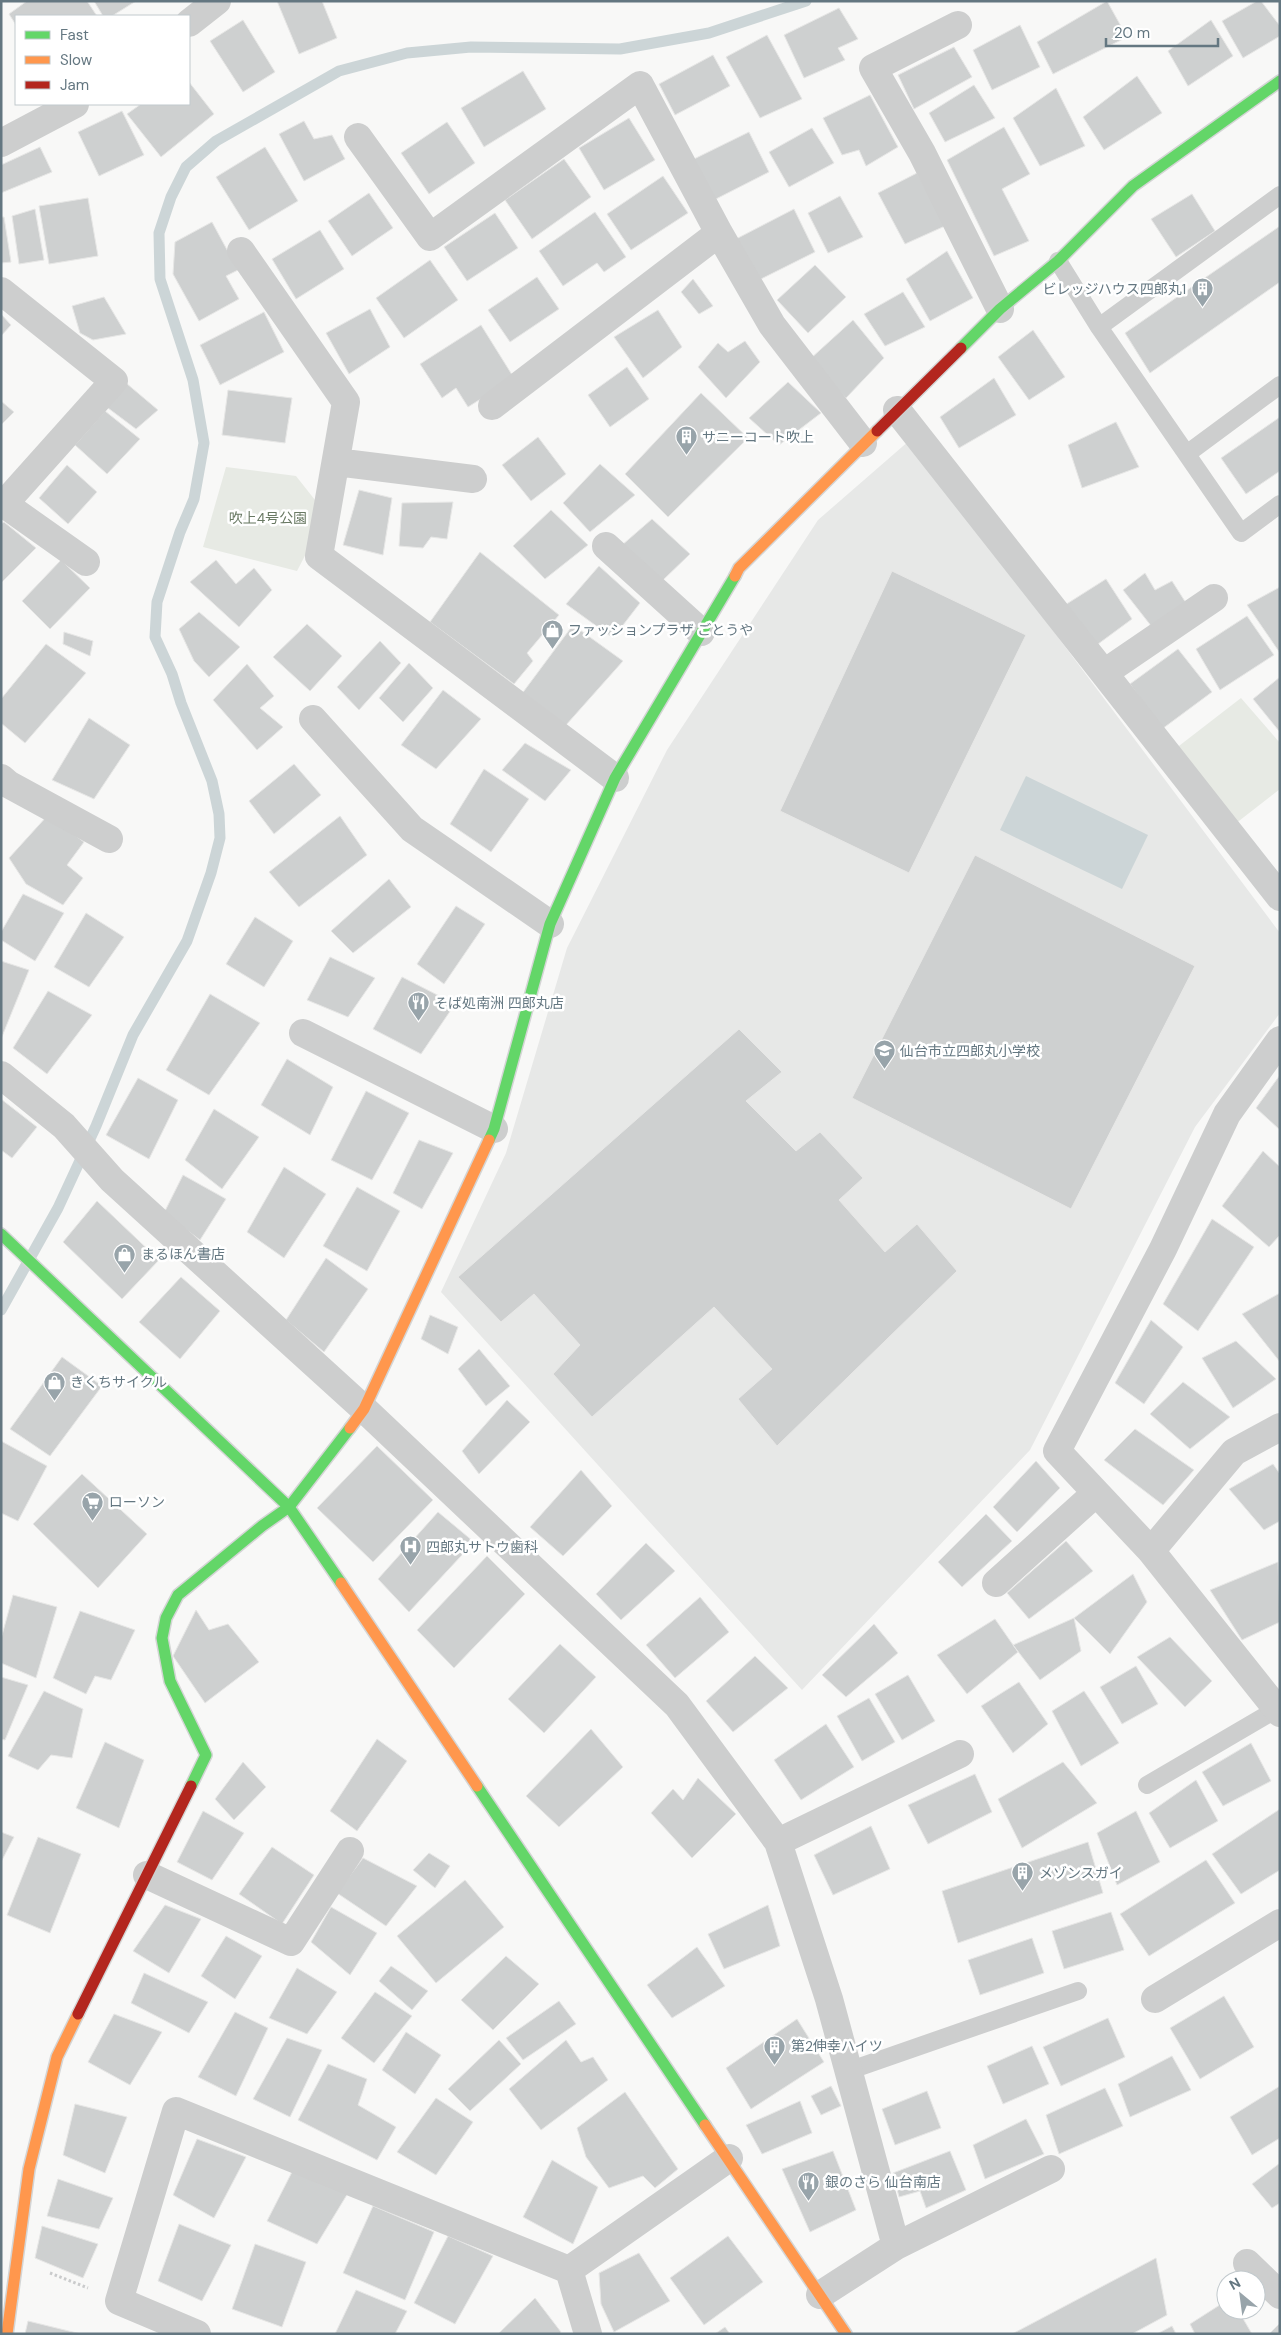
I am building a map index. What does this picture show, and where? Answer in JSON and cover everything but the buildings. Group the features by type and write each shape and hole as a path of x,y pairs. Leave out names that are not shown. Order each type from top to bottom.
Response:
{"street":[{"path":"190,22 212,3"},
{"path":"958,25 873,68 922,153 1000,309"},
{"path":"7,2334 29,2169 57,2057 206,1756 170,1681 162,1638 166,1618 178,1595 262,1526 289,1507 364,1409 494,1129 550,924 614,778 739,568 1000,309 1058,261 1133,186 1280,81"},
{"path":"358,138 430,237 640,85 719,234 772,325 863,443"},
{"path":"1,144 73,105"},
{"path":"492,406 719,234"},
{"path":"241,251 346,402 319,556 614,778"},
{"path":"1,291 114,381 3,503 86,562"},
{"path":"897,410 1104,673 1274,879"},
{"path":"336,462 473,479"},
{"path":"606,546 702,632"},
{"path":"1104,673 1214,598"},
{"path":"313,719 412,829 550,924"},
{"path":"1,778 8,784 109,839"},
{"path":"303,1034 494,1129"},
{"path":"1276,1703 1152,1551 1057,1451 1163,1249 1227,1114 1280,1040"},
{"path":"1,1075 64,1126 112,1180 364,1409 677,1705 778,1842 829,1999 896,2246"},
{"path":"1,1234 289,1507 846,2334"},
{"path":"1152,1551 1234,1452 1280,1427"},
{"path":"996,1583 1096,1493"},
{"path":"778,1842 960,1754"},
{"path":"147,1875 291,1942 350,1851"},
{"path":"1155,1999 1280,1923"},
{"path":"196,2334 119,2301 176,2111 569,2270"},
{"path":"569,2270 729,2158"},
{"path":"820,2295 896,2246 1051,2170"},
{"path":"1247,2263 1280,2295"},
{"path":"569,2270 588,2334"}],"lane":[{"path":"1099,326 1280,195"},
{"path":"1058,261 1099,326 1188,453 1241,533 1280,504"},
{"path":"1188,453 1280,385"},
{"path":"1147,1785 1276,1703"},
{"path":"848,2071 1078,1991"}],"path":[{"path":"17,2259 119,2301"}],"shaded area":[{"name":"仙台市立四郎丸小学校","path":"910,440 1280,933 1280,1013 1195,1127 1030,1450 802,1690 441,1292 506,1153 567,948 667,750 818,520"},
{"path":"1026,776 1148,835 1122,889 1000,830"}],"green space":[{"name":"吹上4号公園","path":"226,467 296,476 315,500 311,544 297,571 203,547"},
{"path":"1241,698 1280,743 1280,789 1235,824 1175,749"}],"waterway":[{"path":"1,1310 58,1208 96,1126 133,1035 187,941 211,873 220,838 219,814 212,781 181,703 172,674 155,637 157,602 180,532 194,499 204,443 193,380 160,279 159,233 171,197 186,167 216,141 339,71 407,53 471,47 620,49 709,33 806,1"}],"traffic: fast":[{"path":"961,348 1000,309 1058,261 1133,186 1280,81"},
{"path":"489,1140 494,1129 550,924 615,778 735,576"},
{"path":"1,1234 289,1507 341,1583"},
{"path":"191,1786 206,1755 170,1681 162,1638 166,1618 178,1595 262,1526 289,1507 350,1428"},
{"path":"477,1786 705,2125"}],"traffic: slow":[{"path":"735,576 739,568 877,431"},
{"path":"350,1428 364,1409 489,1140"},
{"path":"341,1583 477,1786"},
{"path":"7,2334 29,2169 57,2057 78,2014"},
{"path":"705,2125 846,2334"}],"traffic: jam":[{"path":"877,431 961,348"},
{"path":"78,2014 191,1786"}],"place":[{"name":"ビレッジハウス四郎丸1","path":"1202,308"},
{"name":"サニーコート吹上","path":"686,456"},
{"name":"ファッションプラザ ごとうや","path":"552,649"},
{"name":"そば処南洲 四郎丸店","path":"418,1022"},
{"name":"仙台市立四郎丸小学校","path":"884,1070"},
{"name":"まるほん書店","path":"125,1273"},
{"name":"きくちサイクル","path":"54,1401"},
{"name":"ローソン","path":"93,1521"},
{"name":"四郎丸サトウ歯科","path":"410,1566"},
{"name":"メゾンスガイ","path":"1023,1892"},
{"name":"第2伸幸ハイツ","path":"775,2065"},
{"name":"銀のさら 仙台南店","path":"809,2201"}]}
